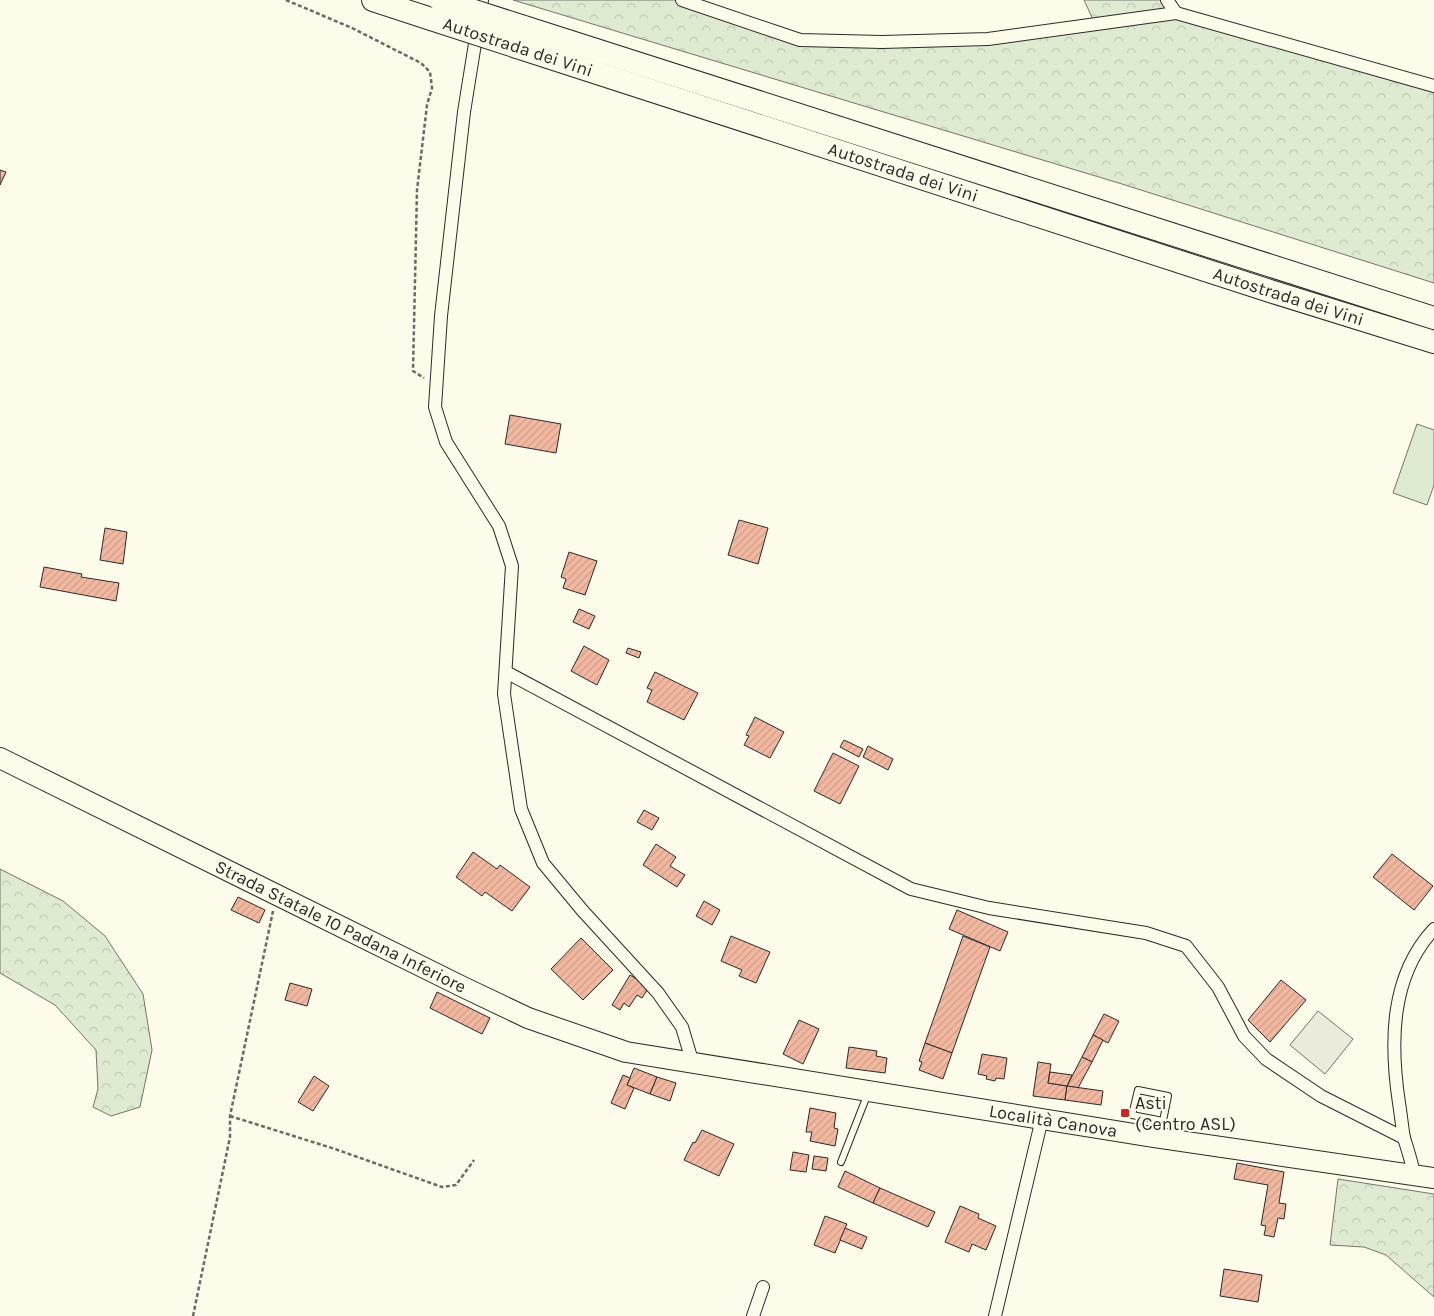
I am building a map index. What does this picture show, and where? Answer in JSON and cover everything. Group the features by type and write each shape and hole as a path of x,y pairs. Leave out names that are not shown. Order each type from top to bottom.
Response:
{"highway":[{"name":"Autostrada dei Vini","path":"373,0 436,9 1273,292 1434,342"},
{"name":"Autostrada dei Vini","path":"519,37 1434,318"}],"main road":[{"name":"Strada Statale 10 Padana Inferiore","path":"0,758 528,1018 626,1052 693,1064"},
{"name":"Località Canova","path":"693,1064 1039,1117 1154,1128 1434,1178"}],"street":[{"path":"482,0 464,112 441,316 436,407 446,442 499,526 512,566 504,694 521,808 543,863 582,910 658,993 682,1027 693,1064"},
{"path":"682,0 800,40 882,42 988,39 1176,14 1434,86"},
{"path":"1167,0 1176,14"},
{"path":"506,672 911,889 989,908 1146,933 1186,946 1228,1002 1244,1036 1266,1058 1321,1096 1404,1138"},
{"path":"1414,1175 1412,1159 1404,1138 1394,1070 1394,1039 1400,990 1407,970 1416,952 1434,929"},
{"path":"995,1316 1040,1127 1039,1117"},
{"path":"753,1316 763,1287"}],"lane":[{"path":"1138,1090 1168,1096 1163,1121 1154,1128 1132,1115 1138,1090"},
{"path":"841,1162 869,1092"}],"path":[{"path":"286,0 352,28 421,63 430,72 432,88 427,105 416,190 413,371 437,386"},
{"path":"193,1316 230,1137 230,1116 276,895"},
{"path":"230,1116 335,1149 442,1187 456,1185 474,1160"}],"green space":[{"path":"513,0 683,0 800,40 988,39 1095,24 1084,0 1167,0 1176,13 1434,86 1434,283 1122,184"},
{"path":"1417,424 1434,430 1434,485 1427,505 1393,493"},
{"path":"0,869 63,901 105,936 143,994 152,1050 140,1107 111,1116 93,1107 98,1089 96,1050 55,1005 0,973"},
{"path":"1338,1179 1434,1194 1434,1297 1386,1255 1364,1247 1330,1245"}],"shaded area":[{"path":"1318,1011 1353,1039 1325,1074 1290,1045"}],"building":[{"path":"0,170 6,172 0,185"},
{"path":"510,415 561,424 556,453 505,444"},
{"path":"739,520 768,528 758,564 728,555"},
{"path":"105,528 127,532 123,564 100,560"},
{"path":"569,552 597,561 585,595 563,588 566,579 561,577"},
{"path":"44,567 82,574 81,577 119,583 116,601 40,587"},
{"path":"579,609 595,616 589,629 573,622"},
{"path":"584,646 609,660 597,685 571,671"},
{"path":"628,648 641,652 639,658 626,653"},
{"path":"655,672 698,693 684,720 647,702 652,690 647,688"},
{"path":"755,717 784,732 770,758 744,745 749,736 746,735"},
{"path":"844,740 863,749 859,757 840,747"},
{"path":"868,746 893,759 888,770 863,757"},
{"path":"833,753 859,766 840,804 814,791"},
{"path":"644,810 659,818 652,830 637,822"},
{"path":"656,844 676,857 670,866 685,875 677,887 643,865"},
{"path":"473,852 497,869 500,865 530,887 512,911 485,892 482,896 456,877"},
{"path":"1392,854 1433,886 1414,910 1373,877"},
{"path":"238,897 265,910 259,923 231,910"},
{"path":"704,901 720,910 712,925 696,916"},
{"path":"957,910 1008,932 1000,951 949,929"},
{"path":"731,936 770,952 756,983 739,976 742,970 721,961"},
{"path":"963,936 990,947 952,1053 925,1043"},
{"path":"581,938 613,970 583,1000 551,969"},
{"path":"630,975 649,987 642,998 637,995 629,1007 624,1003 620,1010 612,1005"},
{"path":"1281,980 1306,1000 1270,1042 1248,1020"},
{"path":"290,983 312,989 307,1006 285,1000"},
{"path":"437,992 490,1018 482,1034 430,1008"},
{"path":"1104,1014 1119,1021 1108,1043 1093,1035"},
{"path":"799,1020 819,1029 803,1064 783,1054"},
{"path":"1093,1035 1103,1040 1092,1062 1082,1057"},
{"path":"925,1043 952,1053 943,1079 919,1070 922,1062 919,1061"},
{"path":"849,1047 877,1051 876,1056 887,1058 885,1073 846,1068"},
{"path":"982,1054 1007,1058 1004,1079 996,1078 995,1081 986,1079 987,1076 978,1074"},
{"path":"1082,1057 1092,1062 1078,1088 1067,1086"},
{"path":"1038,1062 1051,1064 1048,1083 1067,1086 1065,1100 1033,1096"},
{"path":"634,1068 657,1077 650,1094 627,1085"},
{"path":"1050,1072 1072,1075 1067,1086 1048,1083"},
{"path":"623,1075 630,1078 627,1085 634,1088 625,1109 611,1103"},
{"path":"314,1076 329,1086 313,1111 298,1102"},
{"path":"657,1077 676,1083 670,1101 650,1094"},
{"path":"1067,1086 1103,1091 1101,1105 1065,1100"},
{"path":"810,1108 836,1113 834,1128 838,1129 835,1146 810,1141 812,1132 806,1132"},
{"path":"702,1130 734,1144 719,1176 684,1160 693,1142 695,1143"},
{"path":"793,1152 809,1155 806,1172 790,1170"},
{"path":"814,1156 828,1158 826,1171 812,1169"},
{"path":"1237,1163 1284,1172 1279,1203 1286,1204 1284,1219 1278,1218 1274,1237 1264,1235 1266,1226 1261,1225 1268,1185 1234,1179"},
{"path":"845,1171 880,1188 873,1203 838,1187"},
{"path":"880,1188 935,1212 928,1227 873,1203"},
{"path":"960,1206 979,1214 978,1218 996,1226 986,1250 972,1244 969,1252 945,1242"},
{"path":"825,1216 847,1224 835,1253 814,1245"},
{"path":"845,1228 867,1237 862,1249 840,1240"},
{"path":"1224,1269 1262,1275 1258,1302 1220,1296"}],"place":[{"name":"Asti (Centro ASL)","path":"1125,1113"}]}
